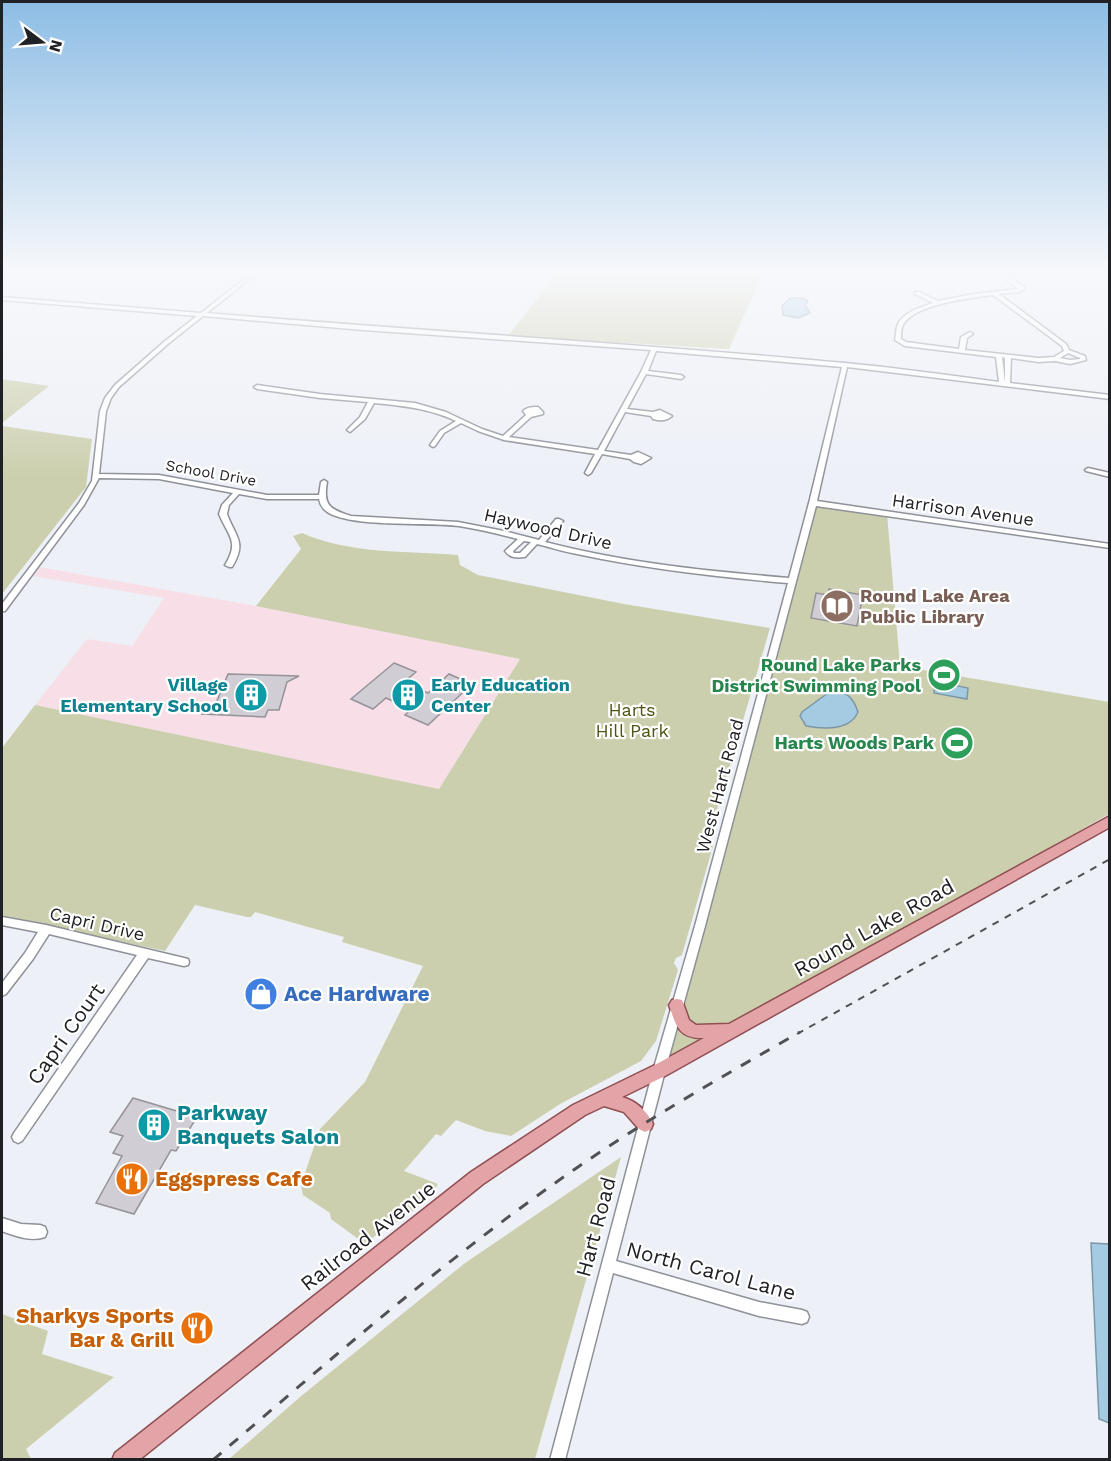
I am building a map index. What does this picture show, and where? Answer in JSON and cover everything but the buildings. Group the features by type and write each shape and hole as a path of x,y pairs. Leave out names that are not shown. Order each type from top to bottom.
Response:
{"main road":[{"name":"Round Lake Road","path":"658,1071 1110,821"},
{"path":"677,1005 682,1024 693,1032 734,1029"},
{"name":"Railroad Avenue","path":"122,1460 477,1178 579,1110 658,1071"},
{"path":"602,1098 630,1106 645,1124"}],"street":[{"path":"2,609 82,504 97,476 103,411 108,398 117,386 169,341"},
{"path":"550,341 845,365 1110,397"},
{"path":"900,341 905,344 1010,357 1070,362 1083,360 1083,357 1057,341"},
{"path":"962,351 963,341"},
{"path":"1055,359 1066,348"},
{"path":"588,473 644,372 654,349"},
{"path":"999,355 1005,384"},
{"path":"1005,384 1010,357"},
{"name":"West Hart Road","path":"677,1005 813,503 845,365"},
{"path":"644,372 681,377"},
{"path":"257,387 306,395 424,406 504,438 632,457"},
{"path":"350,430 363,418 372,400"},
{"path":"623,410 653,414"},
{"path":"504,438 529,415"},
{"path":"434,445 442,432 459,421"},
{"path":"1088,470 1110,475"},
{"name":"School Drive","path":"97,476 159,477 237,492 286,498 321,497"},
{"path":"321,497 324,482"},
{"path":"229,565 235,556 237,541 223,514 226,505 237,492"},
{"name":"Haywood Drive","path":"321,497 327,509 350,518 458,524 576,552 662,567 792,581"},
{"name":"Harrison Avenue","path":"813,503 1110,546"},
{"path":"523,538 509,551 512,555 522,555 559,521"},
{"name":"Capri Drive","path":"2,921 46,929 184,962"},
{"path":"2,991 46,929"},
{"name":"Capri Court","path":"18,1137 145,953"},
{"name":"Hart Road","path":"556,1460 677,1005"},
{"path":"2,1225 21,1231 40,1232"},
{"name":"North Carol Lane","path":"608,1265 751,1306 802,1317"}],"shaded area":[{"path":"39,567 256,606 520,659 439,789 35,705 87,639 132,646 164,598 33,576"}],"green space":[{"path":"596,341 732,341 729,349"},
{"path":"2,379 49,386 2,423"},
{"path":"2,426 92,439 86,487 2,594"},
{"name":"Harts Woods Park","path":"813,503 887,514 900,666 1109,702 1109,814 659,1071"},
{"name":"Harts Hill Park","path":"302,533 339,545 359,548 458,555 460,565 478,575 624,604 770,628 707,844 713,846 682,955 676,958 674,963 678,970 656,1041 641,1061 560,1104 511,1136 485,1131 456,1120 441,1136 436,1134 404,1171 438,1184 431,1194 414,1210 365,1244 331,1219 330,1213 303,1195 301,1185 320,1129 365,1082 423,966 342,942 344,937 255,912 251,917 247,917 195,905 165,951 2,916 2,748 35,705 439,789 520,659 256,606 301,549 293,536"},
{"path":"621,1157 535,1459 229,1459 300,1397 465,1263"},
{"path":"2,1314 48,1331 42,1354 114,1377 26,1449 31,1459 2,1459"}],"water":[{"name":"Round Lake Parks District Swimming Pool","path":"937,663 954,666 953,685 968,688 967,699 934,693"},
{"path":"832,690 842,692 852,699 858,712 854,718 843,726 820,728 806,726 800,716 802,712"},
{"path":"1091,1243 1109,1244 1109,1423 1099,1419"}],"railway":[{"path":"797,1034 1110,859"},
{"path":"213,1460 437,1272 530,1201 632,1131 800,1032"}],"place":[{"name":"Round Lake Area Public Library","path":"837,606"},
{"name":"Round Lake Parks District Swimming Pool","path":"944,675"},
{"name":"Village Elementary School","path":"251,695"},
{"name":"Early Education Center","path":"408,695"},
{"name":"Harts Woods Park","path":"957,743"},
{"name":"Ace Hardware","path":"261,994"},
{"name":"Parkway Banquets Salon","path":"154,1125"},
{"name":"Eggspress Cafe","path":"132,1179"},
{"name":"Sharkys Sports Bar & Grill","path":"197,1328"}]}
